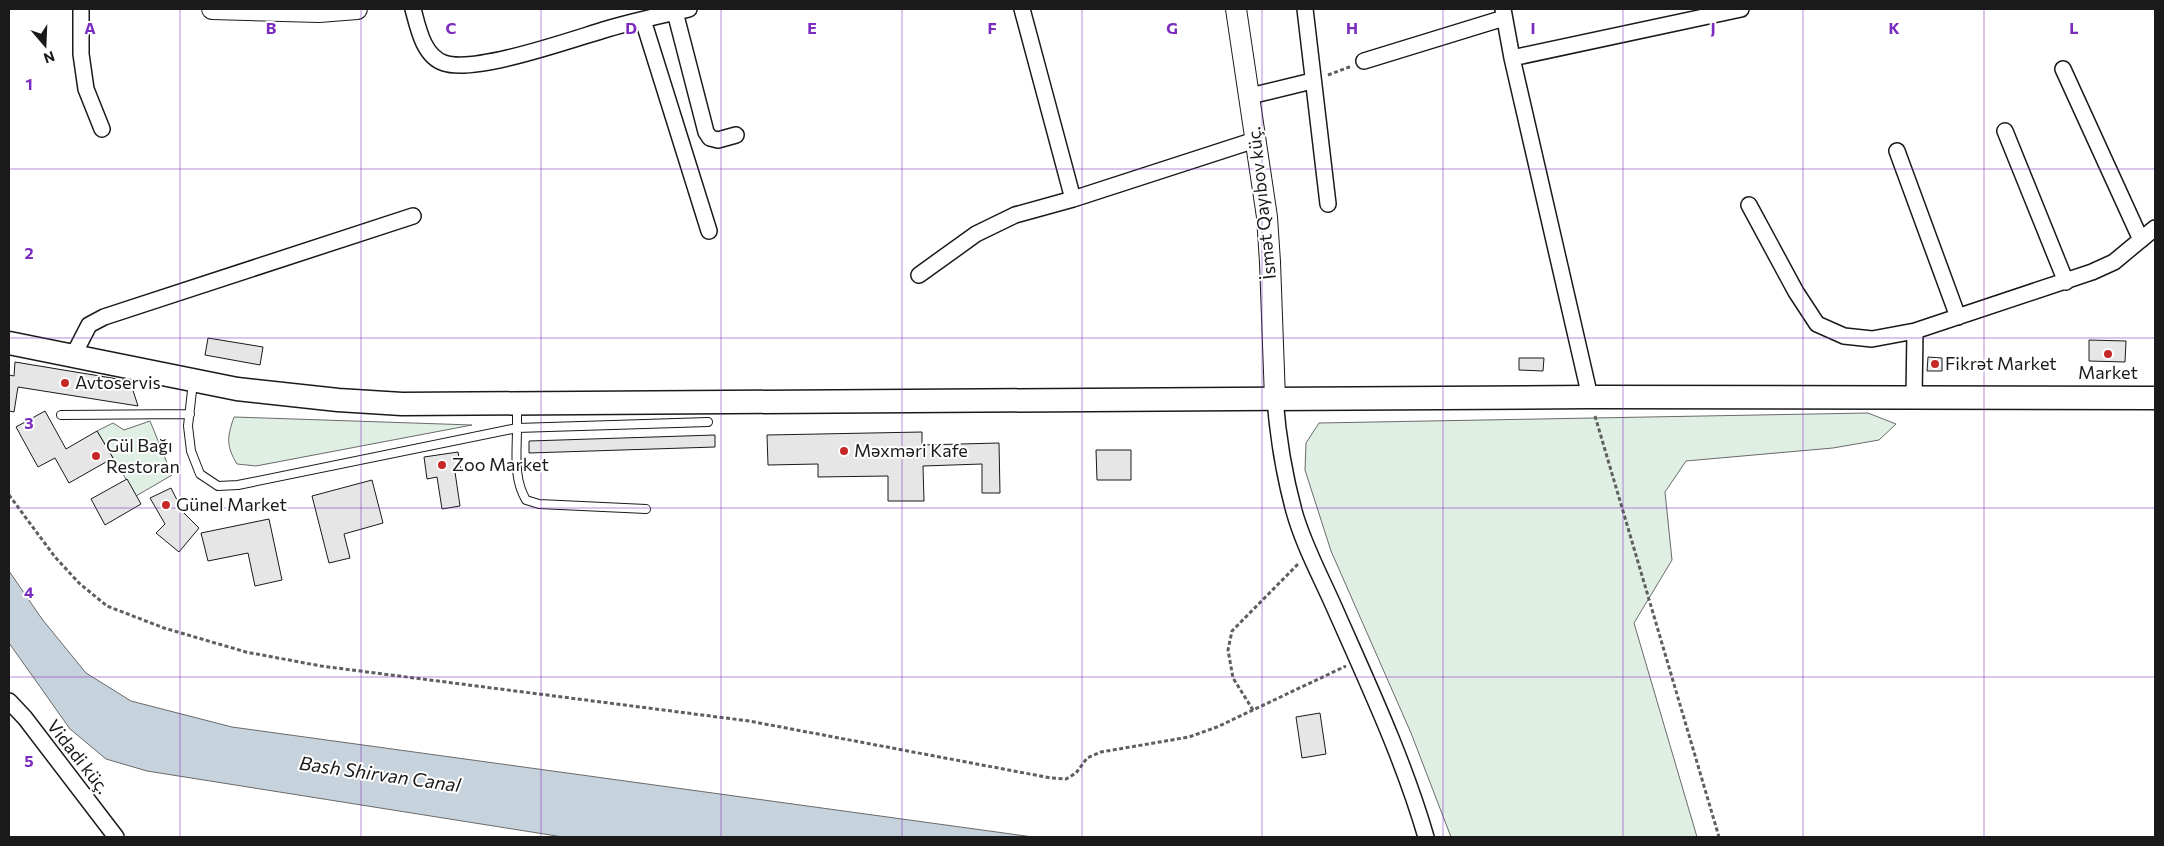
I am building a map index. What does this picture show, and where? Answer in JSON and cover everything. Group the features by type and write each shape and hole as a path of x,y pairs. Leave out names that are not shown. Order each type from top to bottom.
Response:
{"main road":[{"path":"9,343 237,389 338,400 420,404 1590,397 2155,398"}],"street":[{"path":"81,9 80,54 85,80 102,129"},
{"path":"212,9 319,12 357,9"},
{"path":"412,9 418,30 428,51 443,63 468,66 540,49 682,10 706,132 710,138 718,140 736,135"},
{"path":"1022,9 1073,199"},
{"name":"İsmət Qayıbov küç.","path":"1236,9 1267,217 1276,399"},
{"path":"1305,9 1328,204"},
{"path":"1512,58 1741,9"},
{"path":"1364,61 1504,13 1512,58 1590,397"},
{"path":"643,20 709,231"},
{"path":"2063,69 2141,240"},
{"path":"1250,96 1312,81"},
{"path":"2005,131 2066,282"},
{"path":"919,275 984,230 1016,215 1073,199 1256,140"},
{"path":"1897,151 1958,317"},
{"path":"1749,205 1796,292 1817,324 1844,336 1872,339 1915,331 2066,282 2114,262 2155,228"},
{"path":"73,356 89,326 104,317 413,216"},
{"path":"1914,398 1915,331"},
{"path":"1276,399 1283,468 1294,513 1392,737 1426,837"},
{"name":"Vidadi küç.","path":"9,701 116,837"}],"lane":[{"path":"194,380 188,426 191,451 200,474 218,486 238,485 517,428 708,422"},
{"path":"517,403 516,476 520,492 526,500 539,504 646,509"},
{"path":"61,414 190,414"}],"path":[{"path":"1312,81 1364,61"},
{"path":"1590,397 1719,837"},
{"path":"9,495 55,557 78,583 107,606 164,628 246,652 321,666 749,721 1051,778 1066,779 1076,773 1087,758 1101,752 1189,737 1217,727 1358,660"},
{"path":"1253,710 1233,678 1228,650 1232,631 1310,552"}],"green space":[{"path":"1868,413 1896,424 1879,440 1833,448 1686,461 1665,492 1672,560 1634,623 1697,837 1451,837 1411,733 1331,551 1305,470 1306,443 1319,423"},
{"path":"234,417 472,425 256,466 237,464 233,458 229,441"},
{"path":"150,421 172,475 136,496 97,431 113,423 124,430"}],"water":[{"name":"Bash Shirvan Canal","path":"9,571 42,619 86,673 131,701 232,727 1033,837 563,837 147,771 106,759 70,729 9,643"}],"building":[{"path":"208,338 263,347 260,365 205,355"},
{"path":"2089,340 2126,341 2125,362 2089,361"},
{"path":"1928,357 1942,358 1942,371 1927,371"},
{"path":"1519,358 1544,358 1543,371 1519,370"},
{"path":"15,362 130,381 138,406 18,387 14,412 9,411 9,375 14,376"},
{"path":"45,411 66,449 97,431 113,458 69,483 55,458 38,467 16,427"},
{"path":"922,432 922,445 999,443 1000,493 982,493 982,464 923,466 924,501 888,501 888,476 818,477 818,464 768,465 767,435"},
{"path":"715,435 715,447 529,453 529,441"},
{"path":"1096,450 1131,450 1131,480 1097,480"},
{"path":"458,452 461,471 455,472 460,506 442,509 437,477 427,479 424,457"},
{"path":"127,479 141,504 105,525 91,499"},
{"path":"372,480 383,523 344,534 350,558 329,563 312,496"},
{"path":"171,488 183,512 199,528 179,552 156,533 165,524 150,498"},
{"path":"269,519 282,580 255,586 248,553 208,561 201,533"},
{"path":"1320,713 1326,754 1302,758 1296,717"}],"place":[{"name":"Market","path":"2108,354"},
{"name":"Fikrət Market","path":"1935,364"},
{"name":"Avtoservis","path":"65,383"},
{"name":"Məxməri Kafe","path":"844,451"},
{"name":"Gül Bağı Restoran","path":"96,456"},
{"name":"Zoo Market","path":"442,465"},
{"name":"Günel Market","path":"166,505"}]}
